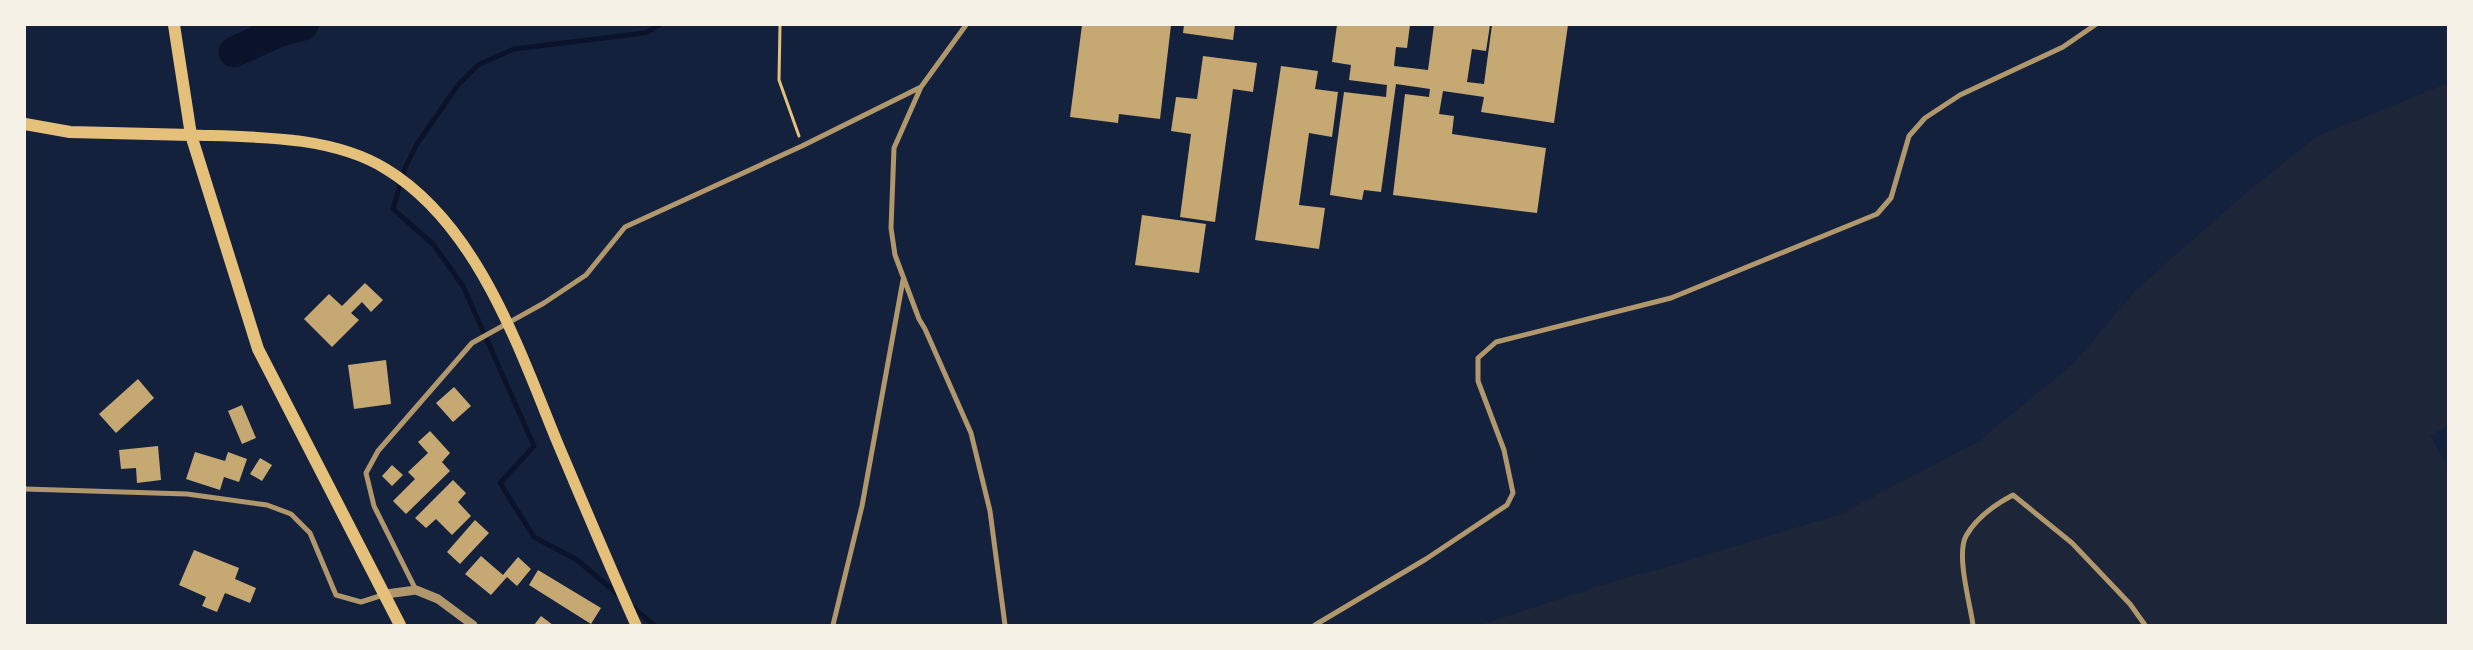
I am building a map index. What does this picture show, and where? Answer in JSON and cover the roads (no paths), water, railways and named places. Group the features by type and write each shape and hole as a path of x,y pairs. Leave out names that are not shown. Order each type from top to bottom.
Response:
{"highway":[{"path":"174,25 191,135 258,350 386,594 400,625"},
{"path":"25,124 70,132 191,135"}],"main road":[{"path":"191,135 293,140 345,152 386,169 429,204 462,240 494,295 636,625"}],"street":[{"path":"966,25 922,87 894,148 891,228 895,255 903,279 919,319 971,433 990,511 1004,625"},
{"path":"1315,625 1426,559 1507,505 1514,493 1504,450 1478,381 1478,358 1496,342 1671,298 1877,214 1891,198 1909,136 1925,118 1960,95 2063,47 2094,25"},
{"path":"416,590 374,506 366,473 378,451 472,342 544,303 586,275 625,227 802,146 922,87"},
{"path":"834,625 862,506 903,279"},
{"path":"25,489 187,494 267,505 291,514 310,533 336,595 361,602 386,594 416,590 438,599 473,625"},
{"path":"1973,625 1962,557 1966,536 1993,506 2012,495 2072,543 2130,604 2145,625"}],"waterway":[{"path":"234,52 280,31 303,25"},
{"path":"620,596 577,560 534,537 500,483 534,446 463,286 433,244 393,209 405,168 417,144 458,85 478,65 514,49 645,33 659,25"},
{"path":"630,605 654,625"}]}
